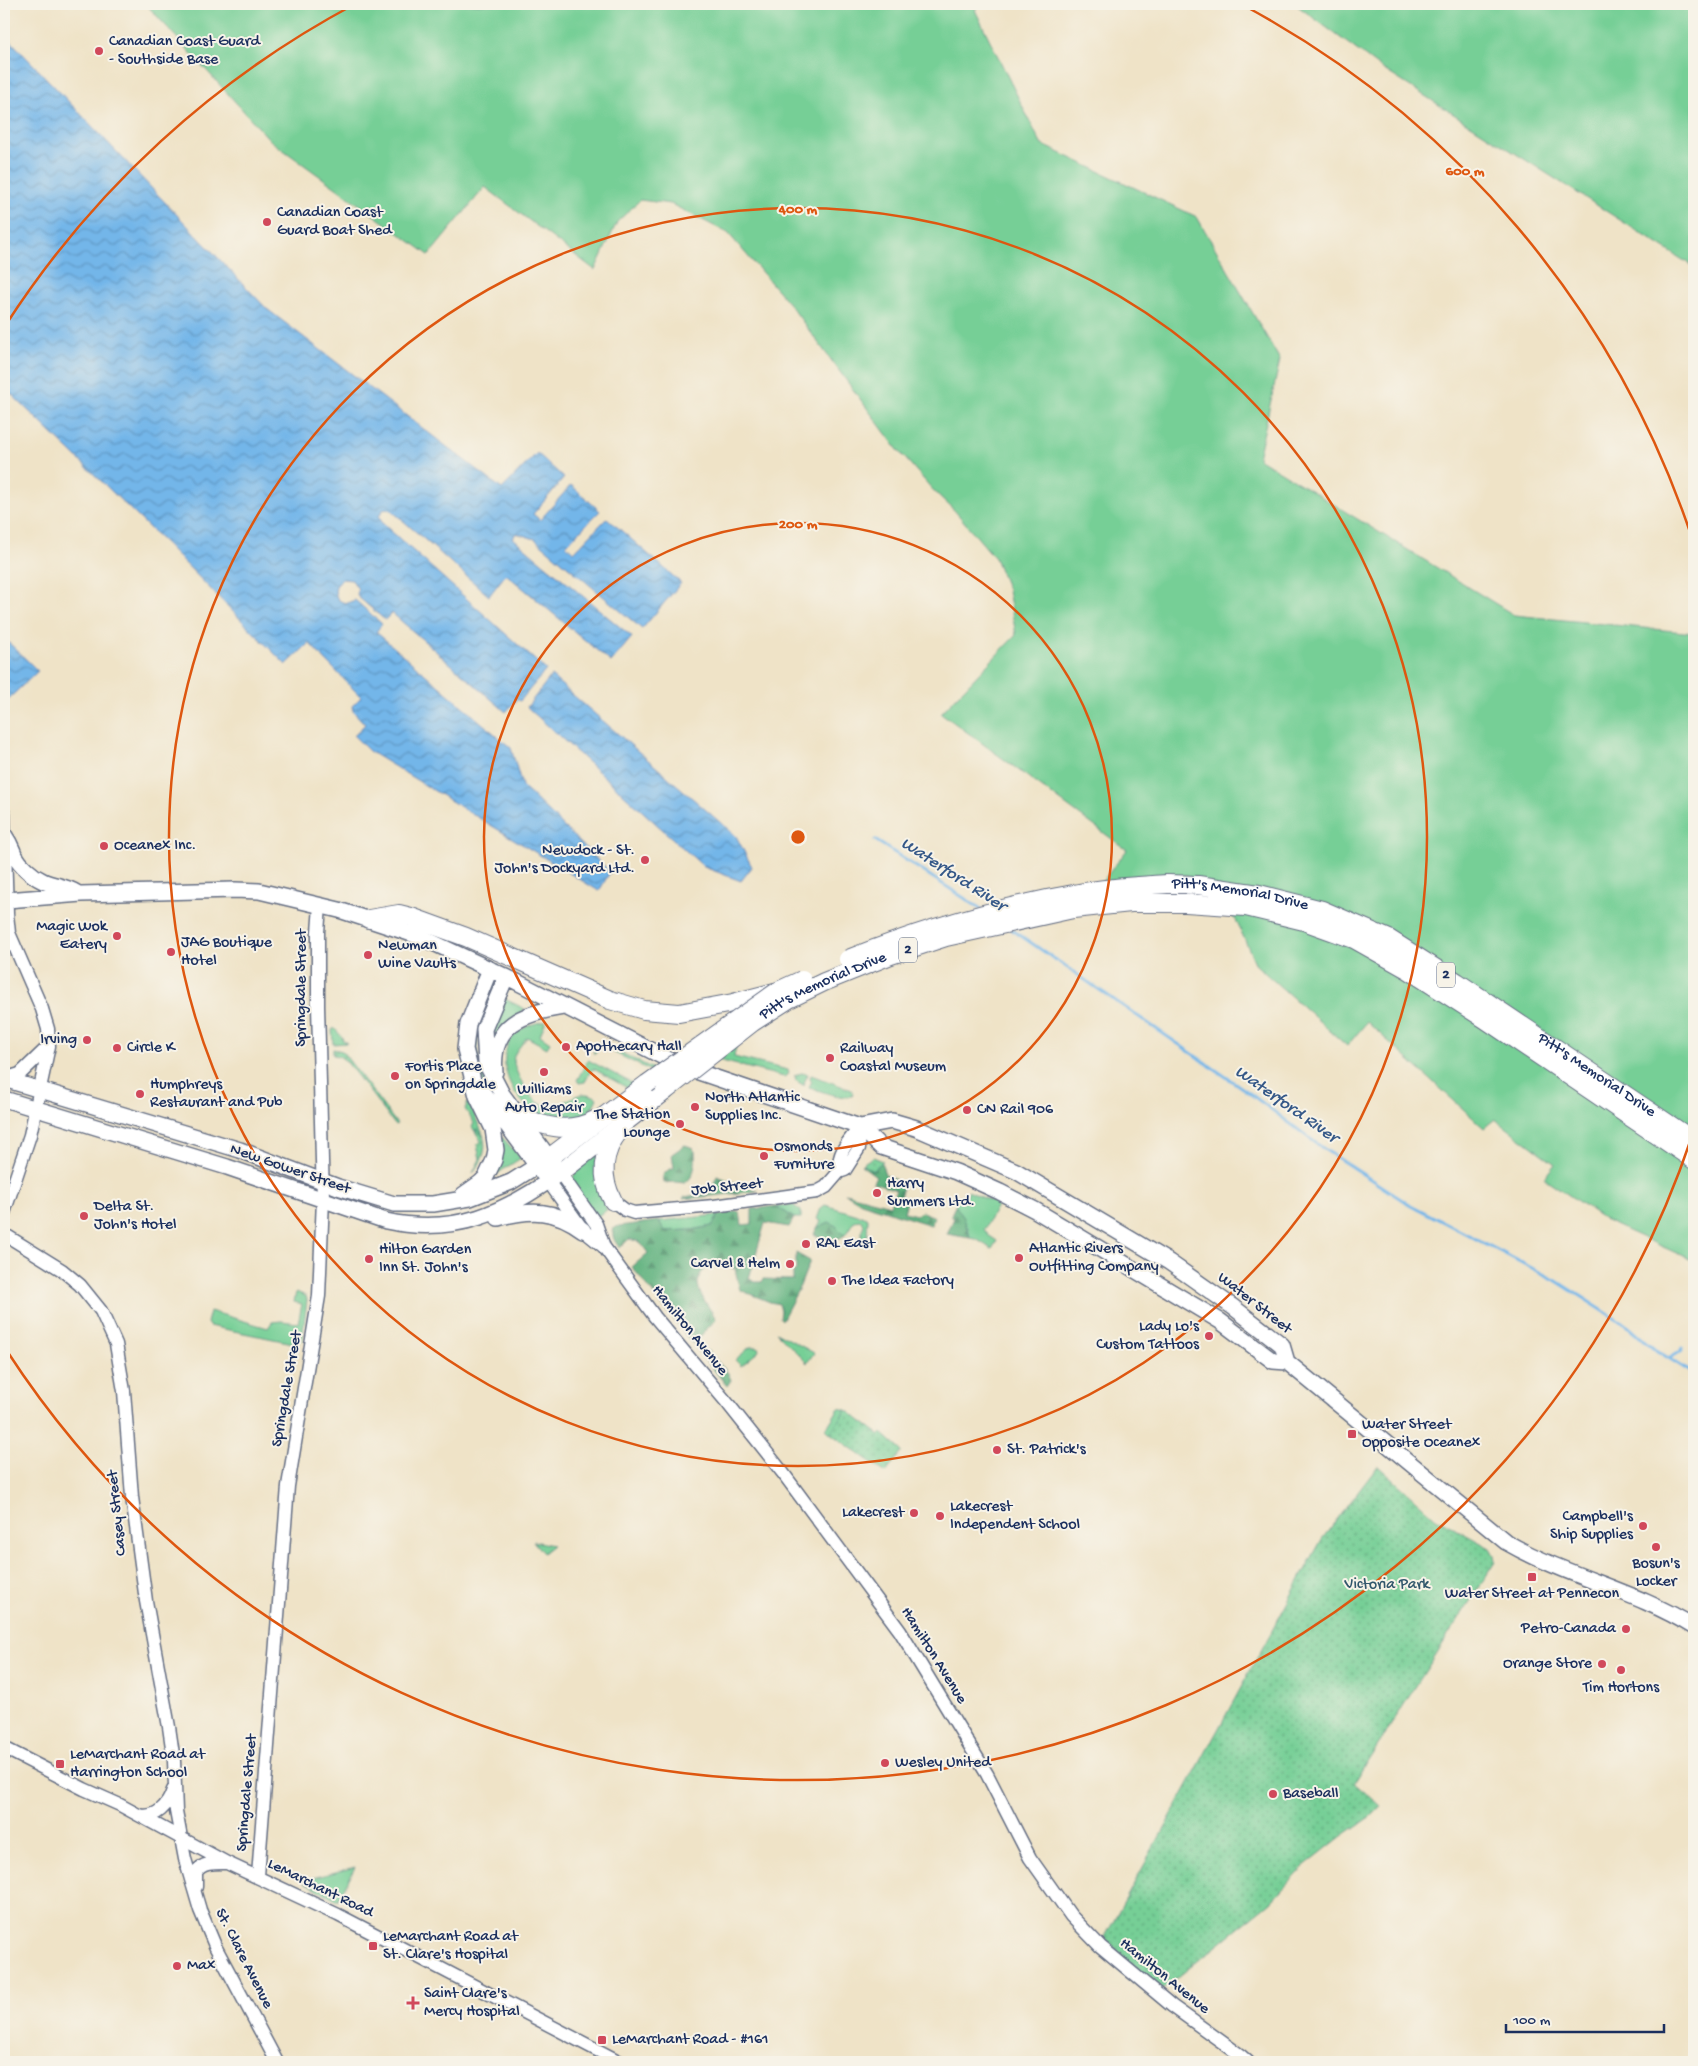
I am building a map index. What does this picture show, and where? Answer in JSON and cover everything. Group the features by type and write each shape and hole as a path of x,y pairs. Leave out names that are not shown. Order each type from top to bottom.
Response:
{"highway":[{"name":"Pitt's Memorial Drive","path":"543,1162 725,1027 778,991 825,968 910,935 1029,902 1086,892 1168,884 1198,884 1259,894 1313,908 1388,939 1456,982 1694,1142"},
{"name":"Pitt's Memorial Drive","path":"554,1177 753,1022 789,999 824,982 892,955 946,937 1072,909 1130,903 1186,903 1246,908 1304,921 1354,939 1409,970 1478,1014 1694,1160"},
{"path":"369,919 399,914 411,917 493,948 610,1000 644,1010 679,1013 703,1010 778,991"},
{"path":"518,1116 541,1126 558,1128 592,1122 608,1112"},
{"path":"613,1202 604,1178 604,1161 612,1140 626,1121"}],"main road":[{"path":"5,836 12,845 15,855 36,877 81,894"},
{"path":"5,900 81,894 235,890 259,891 320,906 369,919 421,937 490,969 681,1066 860,1126"},
{"path":"453,1201 486,1177 494,1160 496,1150 493,1129 477,1096 465,1049 471,1014 490,969"},
{"path":"506,977 484,1029 486,1063 497,1086 518,1116 543,1162"},
{"path":"497,1086 495,1053 503,1032 518,1020 531,1014 563,1007"},
{"path":"472,1075 489,1102 543,1162 554,1177"},
{"name":"New Gower Street","path":"4,1079 240,1150 322,1181 394,1204 426,1204 453,1201 483,1194 511,1182 543,1162"},
{"name":"New Gower Street","path":"4,1098 227,1167 399,1224 439,1225 474,1220 523,1199 554,1177"},
{"name":"Water Street","path":"892,1121 916,1128 1016,1170 1169,1262 1233,1307 1282,1345 1287,1362 1273,1361 1220,1321 1035,1210 956,1172 881,1147 860,1126 892,1121"},
{"path":"474,1220 491,1220 520,1213 545,1212 568,1219 583,1230"},
{"path":"1287,1362 1506,1542 1527,1554 1645,1603 1694,1627"}],"street":[{"path":"4,814 5,900 9,933 42,1009 48,1029 49,1046 41,1091 35,1108 30,1135 4,1213"},
{"name":"Springdale Street","path":"258,1876 288,1486 318,1310 323,1199 318,1006 320,906"},
{"path":"4,943 9,950 18,954"},
{"path":"4,1079 20,1074 49,1046"},
{"name":"Job Street","path":"613,1202 625,1210 634,1213 722,1205 817,1192 826,1188 839,1172 838,1160 846,1144 860,1126"},
{"name":"Hamilton Avenue","path":"554,1177 583,1230 604,1247 655,1317 783,1473 900,1631 978,1759 1030,1858 1071,1916 1100,1946 1172,2006 1248,2062"},
{"name":"Hamilton Avenue","path":"554,1177 596,1224 604,1247"},
{"name":"Casey Street","path":"4,1234 62,1270 80,1284 101,1310 116,1344 124,1391 132,1497 150,1628 169,1726 174,1762 174,1788 181,1838"},
{"name":"LeMarchant Road","path":"4,1748 138,1814 227,1863 338,1915 620,2062"},
{"path":"138,1814 151,1816 162,1808 170,1798 174,1788"},
{"name":"St. Clare Avenue","path":"181,1838 184,1859 194,1892 216,1948 277,2062"},
{"path":"194,1892 198,1869 206,1864 227,1863"}],"green space":[{"path":"146,4 985,4 975,10 1041,144 1197,217 1280,360 1258,458 1514,615 1694,633 1694,1261 1608,1222 1544,1178 1555,1164 1495,1119 1484,1128 1367,1022 1347,1046 1256,965 1236,920 1186,875 1102,882 1127,850 941,713 1016,635 1008,590 995,558 955,511 933,490 898,450 791,306 728,233 671,204 640,200 617,222 595,270 485,187 429,255 271,141"},
{"path":"1295,4 1694,4 1694,267 1381,68"},
{"path":"491,992 479,1029 477,1050 481,1070 496,1100 481,1079 474,1057 475,1033 478,1021 485,1000"},
{"path":"505,999 525,1009 491,1038 496,1019"},
{"path":"546,1021 540,1035 550,1042 547,1048 527,1037 514,1056 515,1068 530,1095 544,1105 558,1107 581,1094 592,1095 597,1098 590,1110 580,1118 559,1122 540,1116 523,1102 511,1084 505,1064 508,1045 521,1030"},
{"path":"334,1028 343,1041 347,1043 333,1044 332,1030"},
{"path":"600,1042 667,1076 663,1077 599,1045 595,1053 593,1053 597,1043"},
{"path":"736,1046 734,1057 788,1070 789,1074 784,1077 718,1060"},
{"path":"333,1049 342,1051 397,1124 395,1125 346,1061 339,1056 333,1055"},
{"path":"588,1060 654,1095 652,1102 594,1069 591,1070 585,1082 579,1083 577,1080"},
{"path":"801,1073 808,1074 803,1085 795,1080 796,1077 794,1076"},
{"path":"811,1075 852,1090 853,1095 837,1096 809,1087 812,1081"},
{"path":"467,1103 470,1104 484,1137 476,1129 476,1133 472,1127 474,1123 465,1109"},
{"path":"476,1129 484,1138 485,1148 479,1166 473,1173 480,1159 477,1145 481,1141 476,1133"},
{"path":"502,1137 521,1158 492,1177 502,1140"},
{"path":"685,1145 695,1151 695,1164 691,1177 685,1183 664,1183 663,1175 668,1170 674,1168 672,1154"},
{"path":"599,1153 596,1160 595,1175 607,1210 596,1217 573,1184 573,1178 581,1165"},
{"path":"873,1157 883,1161 873,1170 862,1164"},
{"path":"881,1162 885,1174 904,1185 899,1199 907,1202 904,1212 916,1215 922,1212 935,1217 931,1225 861,1203 845,1193 890,1205 896,1190 873,1182 876,1176 861,1165 873,1170"},
{"path":"717,1176 758,1191 683,1199 684,1197 710,1193"},
{"path":"968,1191 998,1204 984,1230 997,1241 992,1249 976,1239 970,1238 968,1228 955,1205 963,1194 967,1195"},
{"path":"793,1205 801,1211 801,1218 794,1218 776,1206"},
{"path":"825,1205 868,1218 867,1235 863,1243 860,1241 864,1224 860,1220 854,1221 845,1235 836,1226 829,1223 817,1228 821,1221 817,1219 821,1208"},
{"path":"955,1205 964,1218 970,1238 947,1234 954,1218 951,1216"},
{"path":"776,1206 794,1218 789,1227 765,1223 749,1278 754,1282 762,1282 763,1279 793,1280 793,1272 796,1271 796,1253 810,1261 800,1286 782,1320 780,1318 779,1304 740,1290 735,1269 716,1263 700,1275 698,1281 702,1295 716,1319 693,1344 632,1267 648,1253 640,1242 629,1239 620,1248 613,1236 614,1228 619,1226 659,1221 665,1231 692,1230 712,1226 719,1215 738,1211 742,1225 752,1224 752,1209"},
{"path":"719,1215 712,1226 692,1230 665,1231 659,1221"},
{"path":"829,1222 845,1235 829,1240 814,1234 817,1228"},
{"path":"296,1292 306,1296 307,1300 302,1340 298,1344 209,1326 207,1323 210,1311 268,1328 272,1322 298,1323 302,1304 294,1302"},
{"path":"776,1332 814,1353 807,1363"},
{"path":"750,1347 758,1347 759,1351 741,1366 735,1360"},
{"path":"698,1351 708,1351 728,1373 731,1380 727,1386"},
{"path":"839,1408 846,1410 830,1433 826,1429"},
{"path":"846,1410 880,1435 882,1433 902,1451 886,1473 830,1433"},
{"name":"Victoria Park","path":"1378,1466 1436,1518 1490,1548 1495,1562 1354,1783 1381,1806 1371,1816 1304,1866 1271,1902 1157,1994 1100,1946 1322,1539"},
{"path":"533,1541 553,1545 543,1553"},
{"path":"355,1867 338,1900 304,1882 305,1880"}],"water":[{"path":"4,34 267,309 502,489 537,453 564,478 533,514 540,520 571,485 600,511 566,545 574,552 607,518 681,583 642,629 535,539 516,533 513,538 632,637 611,662 506,574 489,596 391,510 385,508 379,515 382,523 546,670 520,701 517,699 506,712 392,613 385,620 357,596 358,589 352,580 342,579 336,586 335,593 339,600 347,603 355,600 382,624 376,632 511,748 522,786 610,872 599,891 369,751 354,736 365,724 353,711 352,706 361,697 309,643 286,665 166,544 4,387"},
{"path":"4,638 38,671 4,703"},
{"path":"551,676 736,836 752,867 741,881 704,867 527,707"}],"waterway":[{"name":"Waterford River","path":"875,840 981,909"},
{"name":"Waterford River","path":"1011,929 1248,1092 1324,1149 1407,1203 1555,1280 1630,1328 1654,1349 1694,1374"},
{"path":"1670,1358 1680,1352 1682,1348"}],"place":[{"name":"Canadian Coast Guard - Southside Base","path":"99,51"},
{"name":"Canadian Coast Guard Boat Shed","path":"267,222"},
{"name":"Oceanex Inc.","path":"104,846"},
{"name":"Newdock - St. John's Dockyard Ltd.","path":"645,860"},
{"name":"Magic Wok Eatery","path":"117,936"},
{"name":"JAG Boutique Hotel","path":"171,952"},
{"name":"Newman Wine Vaults","path":"368,955"},
{"name":"Irving","path":"87,1040"},
{"name":"Apothecary Hall","path":"566,1047"},
{"name":"Circle K","path":"117,1048"},
{"name":"Railway Coastal Museum","path":"830,1058"},
{"name":"Williams Auto Repair","path":"544,1072"},
{"name":"Fortis Place on Springdale","path":"395,1076"},
{"name":"Humphreys Restaurant and Pub","path":"140,1094"},
{"name":"North Atlantic Supplies Inc.","path":"695,1107"},
{"name":"CN Rail 906","path":"967,1110"},
{"name":"The Station Lounge","path":"680,1124"},
{"name":"Osmonds Furniture","path":"764,1156"},
{"name":"Harry Summers Ltd.","path":"877,1193"},
{"name":"Delta St. John's Hotel","path":"84,1216"},
{"name":"RAL East","path":"806,1244"},
{"name":"Atlantic Rivers Outfitting Company","path":"1019,1258"},
{"name":"Hilton Garden Inn St. John's","path":"369,1259"},
{"name":"Carvel & Helm","path":"790,1264"},
{"name":"The Idea Factory","path":"832,1281"},
{"name":"Lady Lo's Custom Tattoos","path":"1209,1336"},
{"name":"Water Street Opposite Oceanex","path":"1352,1434"},
{"name":"St. Patrick's","path":"997,1450"},
{"name":"Lakecrest","path":"914,1513"},
{"name":"Lakecrest Independent School","path":"940,1516"},
{"name":"Campbell's Ship Supplies","path":"1643,1526"},
{"name":"Bosun's Locker","path":"1656,1547"},
{"name":"Water Street at Pennecon","path":"1532,1577"},
{"name":"Petro-Canada","path":"1626,1629"},
{"name":"Orange Store","path":"1602,1664"},
{"name":"Tim Hortons","path":"1621,1670"},
{"name":"Wesley United","path":"885,1763"},
{"name":"LeMarchant Road at Harrington School","path":"60,1764"},
{"name":"Baseball","path":"1273,1794"},
{"name":"LeMarchant Road at St. Clare's Hospital","path":"373,1946"},
{"name":"Max","path":"177,1966"},
{"name":"Saint Clare's Mercy Hospital","path":"413,2003"},
{"name":"LeMarchant Road - #161","path":"602,2040"}]}
